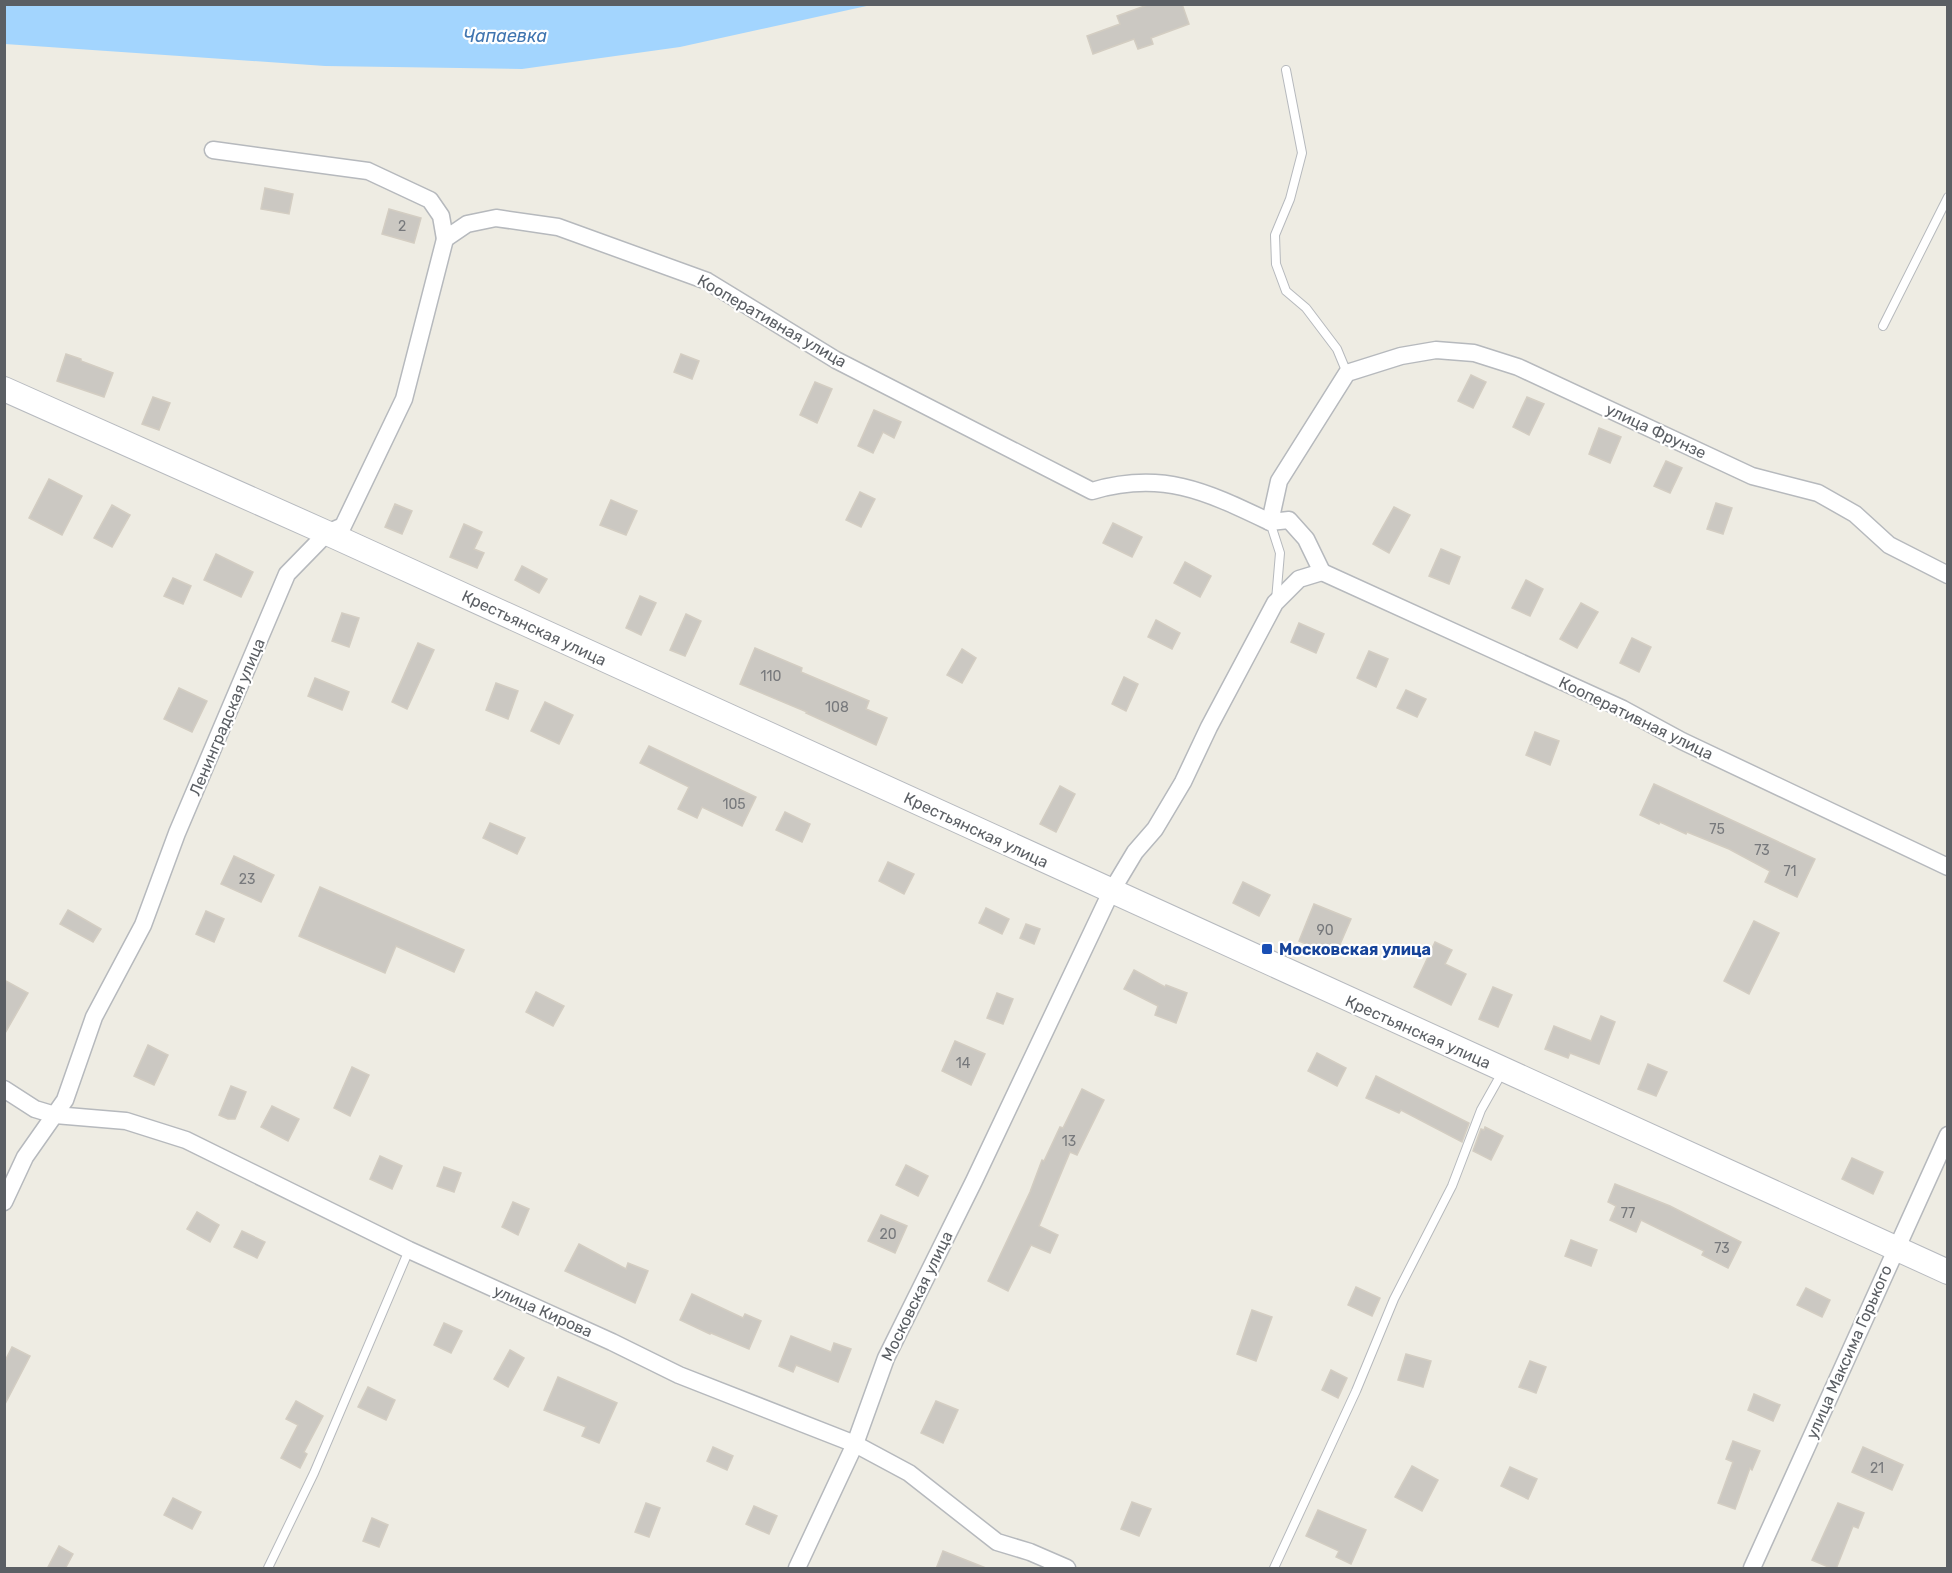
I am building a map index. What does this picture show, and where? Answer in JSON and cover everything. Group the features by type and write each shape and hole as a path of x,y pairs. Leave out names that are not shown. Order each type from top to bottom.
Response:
{"street":[{"path":"213,150 368,171 430,200 441,216 445,239"},
{"name":"Кооперативная улица","path":"445,239 467,224 496,218 558,227 707,281 836,360 1092,491 1135,482 1173,483 1213,495 1270,522"},
{"name":"Ленинградская улица","path":"4,1202 25,1156 65,1100 94,1017 143,925 177,833 287,574 327,533 343,526 404,399 445,239"},
{"name":"улица Фрунзе","path":"1347,373 1401,356 1436,350 1474,353 1518,367 1752,476 1818,493 1855,514 1889,545 1947,575"},
{"path":"1322,572 1306,539 1289,520 1270,522 1279,481 1347,373"},
{"name":"Крестьянская улица","path":"4,389 327,533 1947,1272"},
{"name":"Кооперативная улица","path":"1322,572 1623,709 1682,741 1947,867"},
{"name":"Московская улица","path":"797,1569 855,1444 886,1358 974,1180 1111,892 1136,852 1155,829 1183,782 1209,727 1275,603 1299,579 1322,572"},
{"name":"улица Кирова","path":"4,1089 35,1109 55,1115 126,1121 186,1140 409,1250 679,1375 855,1444 909,1473 997,1542 1030,1552 1067,1569"},
{"name":"улица Максима Горького","path":"1752,1569 1947,1135"}],"lane":[{"path":"1286,70 1302,153 1290,199 1275,235 1275,264 1287,291 1306,308 1337,349 1347,373"},
{"path":"1883,326 1947,197"},
{"path":"1270,522 1280,553 1275,603"},
{"path":"1274,1569 1356,1391 1394,1299 1452,1186 1481,1110 1503,1070"},
{"path":"268,1569 314,1473 409,1250"}],"water":[{"name":"Чапаевка","path":"4,5 871,5 680,47 522,69 325,66 5,44"}],"building":[{"path":"1150,4 1182,4 1189,24 1151,38 1153,44 1138,49 1134,39 1093,54 1087,36 1120,24 1117,16"},
{"path":"265,188 293,194 289,214 261,209"},
{"path":"389,209 421,218 414,243 382,234"},
{"path":"66,354 113,373 104,397 57,381"},
{"path":"681,354 699,361 692,379 674,372"},
{"path":"1471,375 1486,382 1473,408 1458,401"},
{"path":"815,382 832,389 817,423 800,415"},
{"path":"153,397 170,403 159,430 142,424"},
{"path":"1527,397 1544,404 1529,435 1513,427"},
{"path":"874,410 901,422 894,438 883,432 873,453 858,446"},
{"path":"1599,428 1621,437 1610,463 1589,454"},
{"path":"1666,461 1682,468 1670,493 1654,486"},
{"path":"49,479 82,496 62,535 29,518"},
{"path":"860,492 875,499 861,527 846,520"},
{"path":"611,500 637,511 626,535 600,525"},
{"path":"1716,503 1732,508 1723,534 1707,529"},
{"path":"395,504 412,511 402,534 385,527"},
{"path":"112,505 130,515 112,547 94,538"},
{"path":"1394,507 1410,515 1389,553 1373,544"},
{"path":"1113,523 1142,537 1132,557 1103,543"},
{"path":"464,524 482,532 474,549 484,553 477,568 450,557"},
{"path":"1441,549 1460,557 1449,584 1429,576"},
{"path":"216,554 253,572 241,597 204,580"},
{"path":"1185,562 1211,576 1200,597 1174,583"},
{"path":"522,566 547,579 539,593 515,580"},
{"path":"173,578 191,586 183,604 164,596"},
{"path":"1526,580 1543,589 1530,616 1512,608"},
{"path":"640,596 656,603 641,635 626,628"},
{"path":"1581,603 1598,612 1577,648 1560,639"},
{"path":"342,613 359,618 349,647 332,641"},
{"path":"686,614 701,621 685,656 670,650"},
{"path":"1156,620 1180,633 1172,649 1148,637"},
{"path":"1299,623 1324,634 1316,653 1291,642"},
{"path":"1632,638 1651,647 1639,672 1620,663"},
{"path":"418,643 434,650 407,709 392,702"},
{"path":"755,648 802,668 801,672 869,701 866,709 887,718 876,745 807,712 740,684"},
{"path":"962,649 976,658 962,683 947,675"},
{"path":"1369,651 1388,659 1376,687 1357,678"},
{"path":"1124,677 1138,684 1126,711 1112,704"},
{"path":"315,678 349,692 342,710 308,696"},
{"path":"496,683 518,691 508,719 486,710"},
{"path":"179,688 207,701 192,732 164,719"},
{"path":"1406,690 1426,699 1417,717 1397,708"},
{"path":"545,702 573,715 559,744 531,731"},
{"path":"1535,732 1559,741 1550,765 1526,755"},
{"path":"649,746 756,797 742,826 702,807 697,818 678,809 689,787 640,763"},
{"path":"1654,784 1815,859 1797,897 1765,882 1770,871 1729,849 1640,815"},
{"path":"1060,786 1075,794 1056,832 1040,824"},
{"path":"785,812 810,824 802,842 776,830"},
{"path":"490,823 525,838 517,854 483,838"},
{"path":"234,856 274,875 261,902 221,884"},
{"path":"888,862 914,874 904,894 879,881"},
{"path":"1243,882 1270,895 1259,916 1233,903"},
{"path":"320,887 464,950 454,972 396,946 385,973 299,936"},
{"path":"1314,904 1351,919 1335,956 1299,941"},
{"path":"986,908 1009,919 1002,934 979,923"},
{"path":"68,910 101,929 93,942 60,924"},
{"path":"206,911 224,919 214,942 196,934"},
{"path":"1754,921 1779,933 1749,994 1724,981"},
{"path":"1026,924 1040,929 1034,944 1020,938"},
{"path":"1435,942 1452,950 1445,964 1466,974 1451,1005 1414,987"},
{"path":"1134,970 1165,987 1166,985 1187,993 1176,1023 1155,1015 1158,1006 1124,989"},
{"path":"4,980 28,993 4,1035"},
{"path":"1493,987 1512,995 1498,1027 1479,1019"},
{"path":"536,992 564,1006 553,1026 526,1012"},
{"path":"997,993 1013,999 1003,1024 987,1018"},
{"path":"1601,1016 1615,1022 1599,1064 1570,1053 1568,1058 1545,1049 1554,1026 1591,1041"},
{"path":"955,1041 985,1054 971,1085 942,1071"},
{"path":"148,1045 168,1055 154,1085 134,1076"},
{"path":"1317,1053 1346,1068 1337,1086 1308,1071"},
{"path":"1648,1064 1667,1072 1656,1096 1638,1089"},
{"path":"352,1067 369,1075 350,1116 334,1108"},
{"path":"1376,1076 1469,1123 1462,1142 1401,1110 1399,1113 1366,1098"},
{"path":"231,1086 246,1092 235,1119 219,1115"},
{"path":"1082,1089 1104,1100 1077,1155 1070,1152 1039,1226 1058,1235 1050,1253 1031,1245 1008,1291 988,1281 1030,1192 1042,1160 1044,1161 1060,1127 1063,1128"},
{"path":"272,1106 299,1119 288,1141 261,1127"},
{"path":"1485,1127 1503,1136 1491,1160 1473,1151 1481,1129 1484,1130"},
{"path":"380,1156 402,1166 392,1189 370,1179"},
{"path":"1852,1158 1883,1172 1873,1194 1842,1179"},
{"path":"906,1165 928,1176 918,1196 896,1185"},
{"path":"444,1167 461,1173 454,1192 437,1186"},
{"path":"1615,1184 1670,1206 1741,1242 1728,1268 1702,1255 1704,1251 1641,1220 1636,1232 1610,1220 1616,1206 1608,1202"},
{"path":"513,1202 529,1209 518,1235 502,1227"},
{"path":"197,1212 219,1225 210,1242 187,1229"},
{"path":"881,1215 907,1226 895,1253 868,1241"},
{"path":"242,1231 265,1242 257,1258 234,1247"},
{"path":"1571,1240 1597,1250 1591,1266 1565,1256"},
{"path":"579,1244 626,1269 628,1263 648,1271 635,1303 565,1271"},
{"path":"1356,1287 1380,1298 1372,1316 1348,1305"},
{"path":"1806,1288 1830,1300 1822,1317 1797,1305"},
{"path":"692,1294 743,1318 745,1314 761,1321 749,1349 680,1320"},
{"path":"1252,1310 1272,1317 1256,1361 1237,1354"},
{"path":"444,1323 462,1331 451,1353 434,1345"},
{"path":"791,1336 831,1352 834,1343 851,1349 838,1382 796,1365 793,1372 779,1366"},
{"path":"12,1347 30,1356 4,1406 4,1363"},
{"path":"510,1350 524,1358 508,1387 494,1379"},
{"path":"1406,1354 1431,1361 1423,1387 1398,1380"},
{"path":"1530,1361 1546,1367 1536,1393 1519,1387"},
{"path":"1331,1370 1347,1378 1338,1398 1322,1390"},
{"path":"558,1377 617,1403 599,1443 582,1436 586,1427 544,1410"},
{"path":"368,1387 395,1400 386,1420 358,1407"},
{"path":"1754,1394 1780,1405 1773,1421 1748,1410"},
{"path":"296,1401 323,1416 304,1452 307,1454 300,1468 281,1458 298,1425 286,1419"},
{"path":"936,1401 958,1410 943,1443 921,1433"},
{"path":"1733,1441 1760,1451 1752,1470 1750,1468 1735,1509 1718,1503 1733,1462 1726,1459"},
{"path":"713,1447 733,1456 727,1470 707,1461"},
{"path":"1863,1447 1903,1465 1892,1490 1852,1472"},
{"path":"1412,1466 1438,1480 1422,1511 1395,1497"},
{"path":"1510,1467 1537,1479 1528,1499 1501,1486"},
{"path":"173,1498 201,1512 192,1529 164,1515"},
{"path":"1132,1502 1151,1509 1139,1536 1121,1529"},
{"path":"646,1503 660,1508 649,1537 635,1532"},
{"path":"1838,1503 1864,1513 1858,1528 1853,1526 1836,1569 1833,1569 1812,1560"},
{"path":"754,1506 777,1516 769,1534 746,1524"},
{"path":"1318,1510 1366,1530 1351,1564 1336,1557 1339,1551 1306,1536"},
{"path":"372,1518 388,1525 379,1547 363,1541"},
{"path":"59,1546 73,1554 65,1569 47,1569"},
{"path":"943,1551 986,1568 986,1569 936,1569"}],"place":[{"name":"Московская улица","path":"1267,949"}]}
